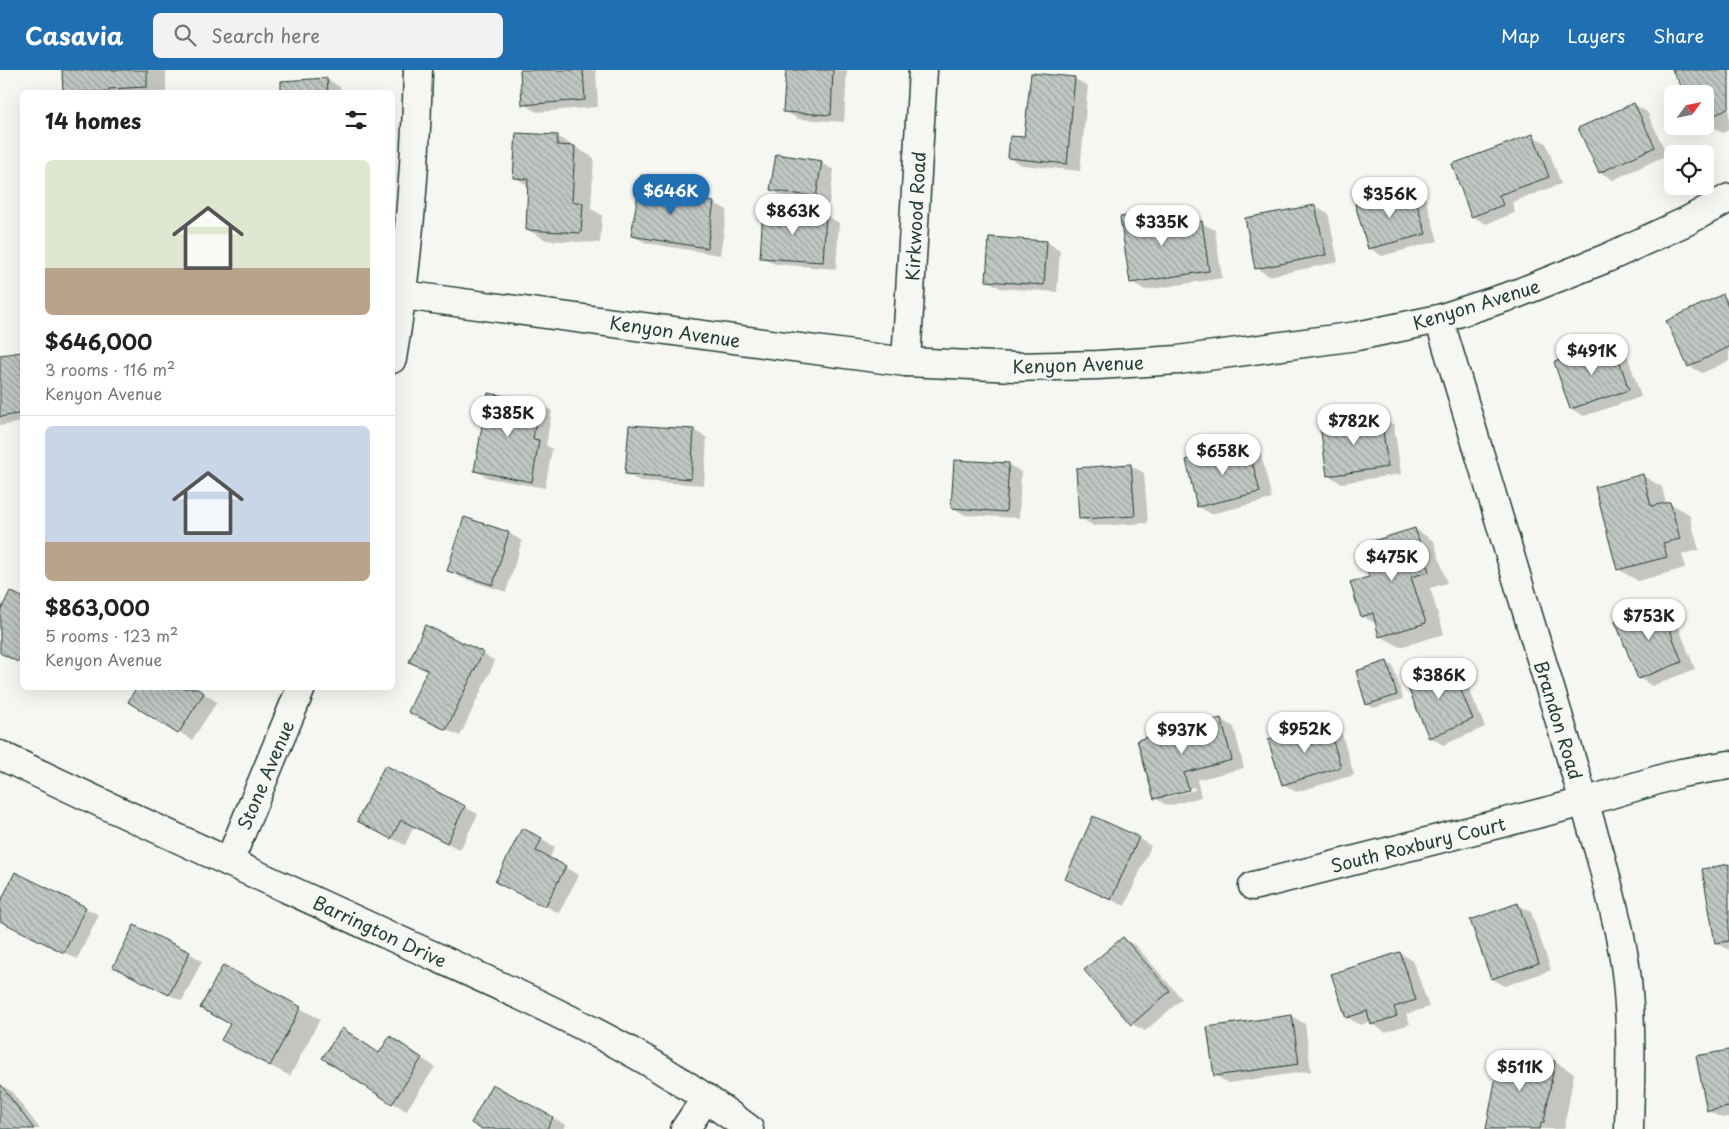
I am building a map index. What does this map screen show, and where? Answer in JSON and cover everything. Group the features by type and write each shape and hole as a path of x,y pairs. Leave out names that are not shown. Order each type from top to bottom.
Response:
{"street":[{"path":"395,342 403,295 414,159 418,70"},
{"name":"Kirkwood Road","path":"906,362 923,70"},
{"name":"Kenyon Avenue","path":"403,295 906,362 1015,367 1098,365 1178,360 1264,350 1357,336 1439,319 1516,294 1607,258 1687,221 1729,198"},
{"name":"Brandon Road","path":"1439,319 1601,858 1615,913 1628,990 1630,1129"},
{"name":"Stone Avenue","path":"229,862 300,690"},
{"name":"Barrington Drive","path":"0,756 580,1025 644,1059 706,1098 749,1129"},
{"name":"South Roxbury Court","path":"1253,886 1584,802 1681,773 1729,766"},
{"path":"685,1129 706,1098"}],"building":[{"path":"62,70 147,70 147,87 109,90 63,90"},
{"path":"520,70 583,70 585,100 522,105"},
{"path":"786,70 833,70 831,115 783,112"},
{"path":"1672,70 1729,70 1729,107 1714,116 1714,85 1681,85"},
{"path":"1031,73 1075,77 1067,164 1008,158 1010,136 1024,137"},
{"path":"327,78 328,90 281,90 281,81"},
{"path":"1634,103 1655,147 1599,173 1578,128"},
{"path":"516,133 558,135 557,145 575,146 572,202 583,203 581,233 526,230 528,179 513,178"},
{"path":"1533,134 1549,177 1499,195 1503,205 1471,217 1452,164"},
{"path":"776,154 822,161 816,197 770,190"},
{"path":"641,175 658,177 656,192 714,202 707,248 631,236"},
{"path":"1412,188 1426,234 1368,249 1355,204"},
{"path":"1315,205 1326,255 1255,269 1245,218"},
{"path":"1170,209 1173,226 1202,221 1209,271 1130,283 1120,217"},
{"path":"763,210 826,214 823,262 760,258"},
{"path":"989,237 1047,241 1044,285 986,281"},
{"path":"1723,294 1729,308 1729,347 1688,367 1666,321"},
{"path":"1613,342 1629,390 1570,409 1554,362"},
{"path":"20,352 20,413 0,417 0,355"},
{"path":"488,393 539,402 533,439 539,440 532,482 474,471"},
{"path":"1381,416 1388,467 1327,476 1320,425"},
{"path":"629,425 694,429 691,479 625,474"},
{"path":"1248,445 1260,492 1197,507 1186,460"},
{"path":"954,460 1009,463 1006,512 951,508"},
{"path":"1131,464 1135,516 1079,519 1076,468"},
{"path":"1643,474 1651,506 1670,502 1680,539 1663,543 1667,557 1617,570 1595,487"},
{"path":"464,517 509,532 493,585 447,571"},
{"path":"1415,528 1429,572 1411,577 1426,623 1379,637 1373,613 1361,617 1350,582 1369,577 1360,545"},
{"path":"10,591 20,596 20,657 18,662 0,653 0,612"},
{"path":"1660,604 1682,662 1638,679 1615,621"},
{"path":"425,625 483,652 446,730 408,712 427,670 409,662"},
{"path":"1387,661 1397,695 1366,705 1356,671"},
{"path":"1449,663 1473,719 1429,738 1405,681"},
{"path":"135,690 199,690 204,693 178,734 128,702"},
{"path":"1221,718 1232,760 1184,773 1189,790 1154,799 1137,740"},
{"path":"1327,722 1341,767 1282,785 1268,740"},
{"path":"385,765 465,806 447,843 401,820 391,839 357,821"},
{"path":"1093,816 1139,837 1111,900 1065,879"},
{"path":"522,828 542,838 536,851 566,866 545,907 495,882"},
{"path":"1729,864 1729,941 1715,943 1702,869"},
{"path":"15,872 86,907 64,953 0,921 0,903"},
{"path":"1518,903 1539,963 1491,979 1470,920"},
{"path":"134,925 190,952 169,995 113,967"},
{"path":"1123,937 1170,991 1131,1025 1084,970"},
{"path":"1400,952 1416,1000 1394,1007 1397,1016 1371,1025 1367,1011 1346,1018 1331,974"},
{"path":"223,965 301,1007 270,1066 221,1040 230,1024 200,1008"},
{"path":"1292,1015 1299,1064 1214,1076 1207,1027"},
{"path":"342,1028 379,1053 390,1036 422,1058 392,1104 322,1058"},
{"path":"1501,1050 1555,1061 1544,1122 1541,1122 1540,1129 1486,1129"},
{"path":"1729,1050 1729,1107 1707,1111 1696,1056"},
{"path":"0,1084 34,1129 0,1129"},
{"path":"492,1084 553,1117 547,1129 481,1129 471,1123"}]}
